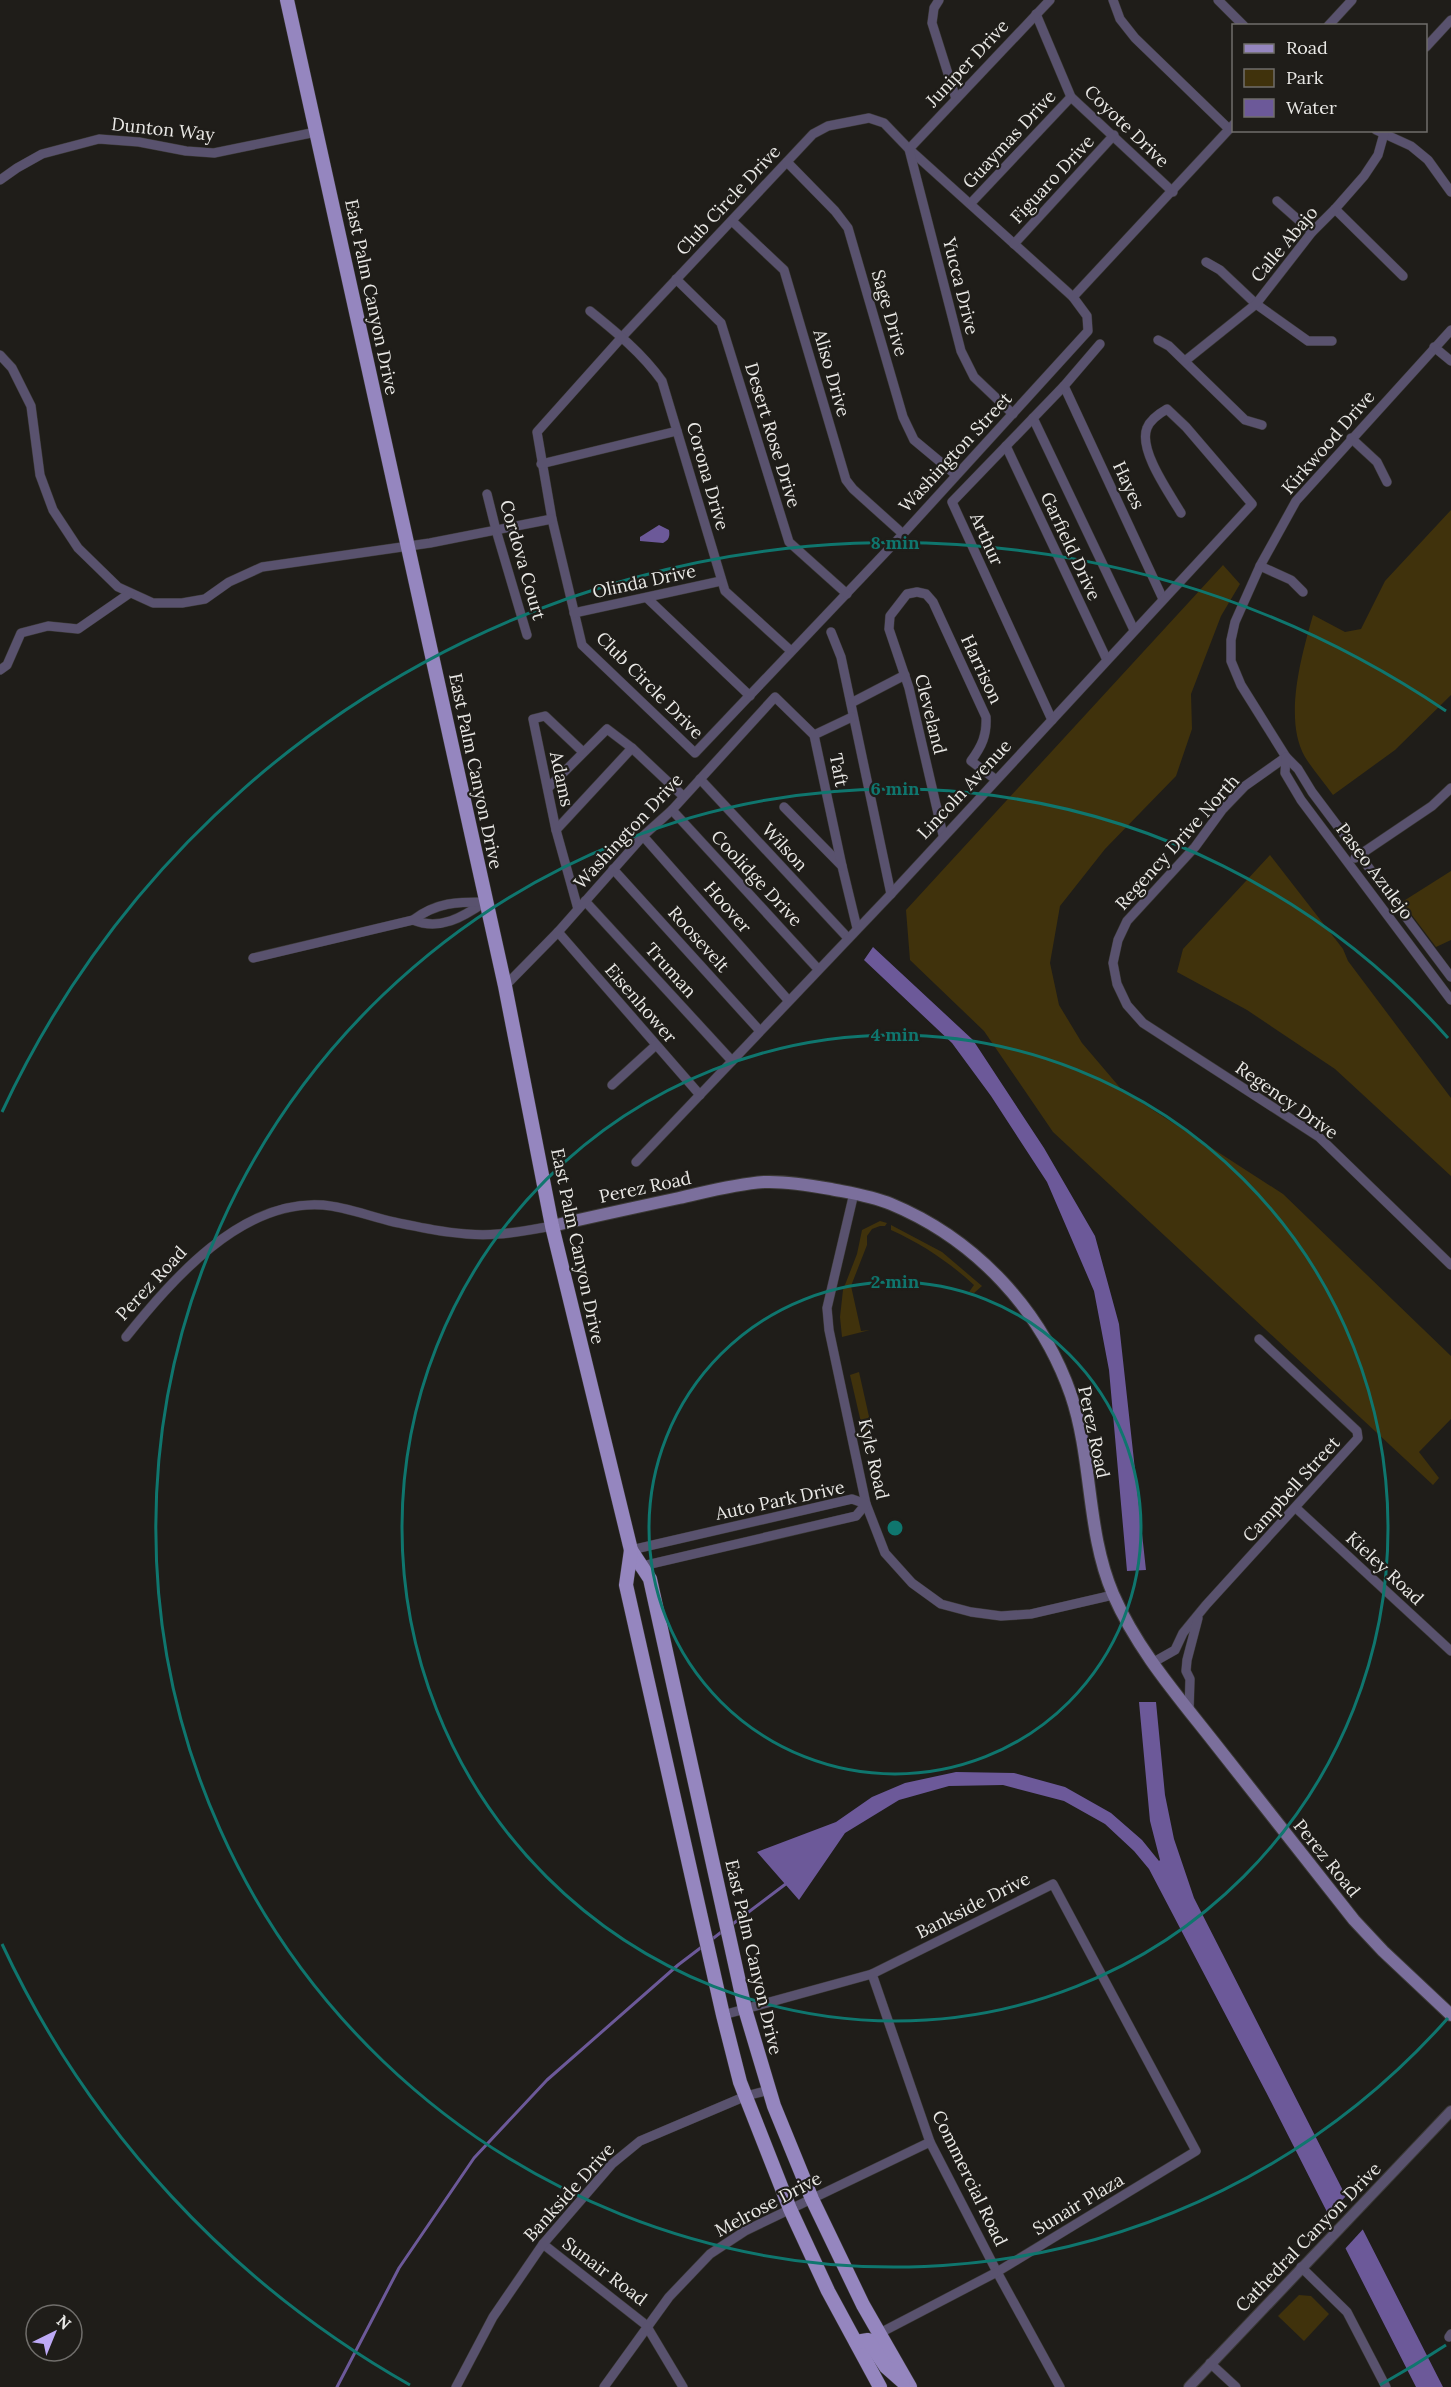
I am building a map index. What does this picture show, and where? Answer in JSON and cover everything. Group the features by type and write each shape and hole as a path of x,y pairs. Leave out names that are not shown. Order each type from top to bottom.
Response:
{"main road":[{"name":"East Palm Canyon Drive","path":"287,0 505,986 552,1226 631,1550 650,1579 745,2009 769,2090 812,2199 863,2305 909,2385"},
{"name":"Perez Road","path":"552,1226 724,1188 763,1182 812,1185 854,1193 888,1203 926,1220 983,1262 1006,1285 1036,1323 1056,1360 1071,1397 1080,1435 1102,1565 1113,1595 1152,1663 1354,1920 1383,1951 1451,2014"},
{"name":"East Palm Canyon Drive","path":"631,1550 627,1569 629,1596 723,2015 746,2096 790,2209 828,2291 880,2387"},
{"path":"856,2342 868,2340 886,2367 909,2385"}],"street":[{"path":"939,0 934,8 932,23 956,99"},
{"name":"Juniper Drive","path":"909,149 1050,0"},
{"path":"1073,297 1231,127 1135,38 1120,19 1113,0"},
{"path":"1218,0 1242,24"},
{"path":"1329,24 1345,2"},
{"name":"Coyote Drive","path":"1036,14 1071,97 1173,192"},
{"path":"1427,45 1451,21"},
{"name":"Guaymas Drive","path":"970,203 1071,97"},
{"name":"Club Circle Drive","path":"695,753 582,645 552,519 537,432 622,337 813,134 828,126 869,118 884,123 909,149 1073,297"},
{"name":"Dunton Way","path":"0,180 42,154 99,139 139,142 186,151 214,153 316,132"},
{"path":"1382,132 1411,146 1428,160 1451,192"},
{"name":"Calle Abajo","path":"1185,361 1256,304 1312,232 1364,176 1378,155 1382,132"},
{"name":"Figuaro Drive","path":"1014,244 1114,135"},
{"name":"Yucca Drive","path":"909,149 961,351 974,377 1013,414"},
{"name":"Sage Drive","path":"787,162 835,211 848,228 903,417 914,440 956,475"},
{"path":"1277,201 1312,232"},
{"path":"1335,209 1403,276"},
{"name":"Aliso Drive","path":"732,221 784,270 846,480 903,534"},
{"path":"1206,262 1220,270 1256,304 1308,341 1332,340"},
{"name":"Desert Rose Drive","path":"676,279 721,322 789,543 847,594"},
{"name":"Washington Street","path":"695,753 903,534 1088,331 1087,316 1073,297"},
{"name":"Corona Drive","path":"590,311 622,337 652,367 662,381 725,591 791,651"},
{"name":"Kirkwood Drive","path":"1235,622 1260,566 1296,501 1451,330"},
{"path":"1158,340 1169,346 1245,420 1262,425"},
{"name":"Arthur","path":"1052,720 952,502 1064,386 1100,344"},
{"path":"1434,347 1451,361"},
{"path":"0,355 12,368 31,406 40,475 53,510 78,548 118,587 153,603 205,599 229,582 262,567 297,564 408,546 552,519"},
{"name":"Hayes","path":"1064,386 1163,599"},
{"name":"Lincoln Avenue","path":"636,1162 847,937 891,894 943,835 1252,504 1186,427 1167,409 1156,416 1146,428 1146,442 1152,464 1181,513"},
{"path":"1033,418 1134,630"},
{"path":"541,464 678,431"},
{"path":"1351,438 1377,462 1387,482"},
{"name":"Garfield Drive","path":"1006,446 1107,660"},
{"name":"Cordova Court","path":"487,494 527,635"},
{"path":"1260,566 1291,580 1303,592"},
{"name":"Olinda Drive","path":"574,613 721,581"},
{"name":"Harrison","path":"898,604 907,594 917,592 926,594 933,602 986,717 987,730 981,747 971,761 995,779"},
{"path":"0,670 7,664 21,633 48,626 78,628 130,593"},
{"path":"647,598 750,696"},
{"name":"Cleveland","path":"898,604 890,616 889,629 905,675 943,835"},
{"name":"Paseo Azulejo","path":"1235,622 1231,639 1231,661 1241,685 1286,758 1298,769 1451,977"},
{"path":"831,632 841,657 891,894"},
{"path":"850,703 905,675"},
{"name":"Taft","path":"775,697 814,735 857,928"},
{"name":"Washington Drive","path":"505,986 558,932 643,836 672,810 775,697"},
{"name":"Adams","path":"578,909 556,830 532,719 545,716 583,752"},
{"path":"814,735 852,717"},
{"path":"548,788 607,729 632,748 683,796"},
{"path":"556,830 632,748"},
{"name":"Paseo Azulejo","path":"1286,758 1285,773 1301,800 1451,1000"},
{"name":"Regency Drive North","path":"1113,963 1118,940 1127,921 1195,847 1222,810 1245,786 1286,758"},
{"name":"Wilson","path":"699,779 847,937"},
{"path":"1348,863 1432,806 1451,788"},
{"path":"784,807 842,866"},
{"name":"Coolidge Drive","path":"672,810 818,969"},
{"name":"Hoover","path":"643,836 788,1000"},
{"name":"Roosevelt","path":"613,869 760,1031"},
{"name":"Truman","path":"585,901 732,1061"},
{"path":"253,958 414,920 430,908 457,902 485,902"},
{"path":"414,920 431,926 462,918 485,902"},
{"name":"Eisenhower","path":"558,932 700,1095"},
{"name":"Regency Drive","path":"1113,963 1117,984 1127,1005 1143,1023 1319,1137 1451,1265"},
{"path":"612,1085 656,1045"},
{"name":"Kyle Road","path":"854,1193 827,1308 829,1330 866,1504 885,1553 912,1582 941,1604 971,1612 1001,1616 1031,1614 1113,1595"},
{"name":"Perez Road","path":"126,1337 164,1290 205,1252 249,1222 284,1209 323,1205 393,1222 467,1234 498,1234 552,1226"},
{"name":"Campbell Street","path":"1152,1663 1175,1650 1183,1633 1200,1613 1359,1435 1259,1339"},
{"name":"Auto Park Drive","path":"627,1569 856,1516 866,1504 852,1499 631,1550"},
{"name":"Kieley Road","path":"1296,1508 1451,1651"},
{"name":"Campbell Street","path":"1189,1711 1190,1679 1186,1671 1187,1660 1200,1613"},
{"name":"Bankside Drive","path":"723,2015 872,1974 1053,1884 1196,2151"},
{"name":"Commercial Road","path":"872,1974 930,2142 1060,2387"},
{"name":"Bankside Drive","path":"456,2387 493,2317 543,2244 612,2164 640,2141 746,2096 769,2090"},
{"name":"Cathedral Canyon Drive","path":"1189,2387 1451,2111"},
{"name":"Melrose Drive","path":"604,2387 646,2325 676,2288 710,2254 745,2231 930,2142"},
{"name":"Sunair Plaza","path":"880,2333 997,2272 1196,2151"},
{"name":"Sunair Road","path":"543,2244 646,2325"},
{"path":"1301,2267 1347,2312 1386,2387"},
{"path":"646,2325 683,2387"},
{"path":"1210,2363 1236,2387"}],"green space":[{"path":"1451,510 1451,695 1395,750 1333,795 1305,757 1295,724 1300,667 1313,615 1345,632 1361,629 1385,581"},
{"path":"1223,565 1240,584 1221,616 1191,694 1192,729 1176,776 1105,849 1060,906 1050,963 1059,1005 1082,1043 1122,1090 1283,1194 1451,1356 1451,1419 1419,1452 1439,1478 1433,1485 1053,1132 984,1031 910,960 906,910"},
{"path":"1270,855 1343,949 1348,961 1451,1098 1451,1176 1335,1069 1247,1010 1177,972 1183,949"},
{"path":"1451,871 1451,940 1436,947 1402,902"},
{"path":"880,1221 887,1223 885,1226 872,1229 867,1236 867,1245 851,1286 861,1331 870,1330 842,1337 840,1317 843,1290 857,1254 862,1230"},
{"path":"891,1225 942,1252 982,1286 974,1293 969,1292 974,1285 965,1277 924,1247 891,1230"},
{"path":"859,1372 872,1430 863,1431 850,1375"},
{"path":"1299,2295 1311,2296 1329,2314 1304,2341 1278,2316"}],"water":[{"path":"659,525 669,530 667,541 663,543 640,541 640,537"},
{"path":"873,947 973,1040 1044,1148 1095,1236 1119,1324 1146,1570 1127,1571 1109,1370 1094,1291 1047,1182 991,1096 952,1043 864,960"},
{"path":"1139,1702 1156,1702 1165,1795 1174,1839 1194,1898 1443,2387 1416,2387 1266,2092 1149,1869 1134,1851 1105,1824 1064,1801 1003,1785 949,1786 899,1800 845,1833 799,1900 757,1852 836,1822 872,1797 905,1783 956,1772 1014,1773 1065,1787 1111,1813 1142,1840 1159,1861 1150,1821"}],"pier":[{"path":"1348,2194 1365,2227 1343,2251 1326,2217"}],"waterway":[{"path":"730,1926 787,1883"},
{"path":"711,1940 724,1930"},
{"path":"337,2387 399,2268 474,2158 547,2080 678,1965 703,1946"}]}
